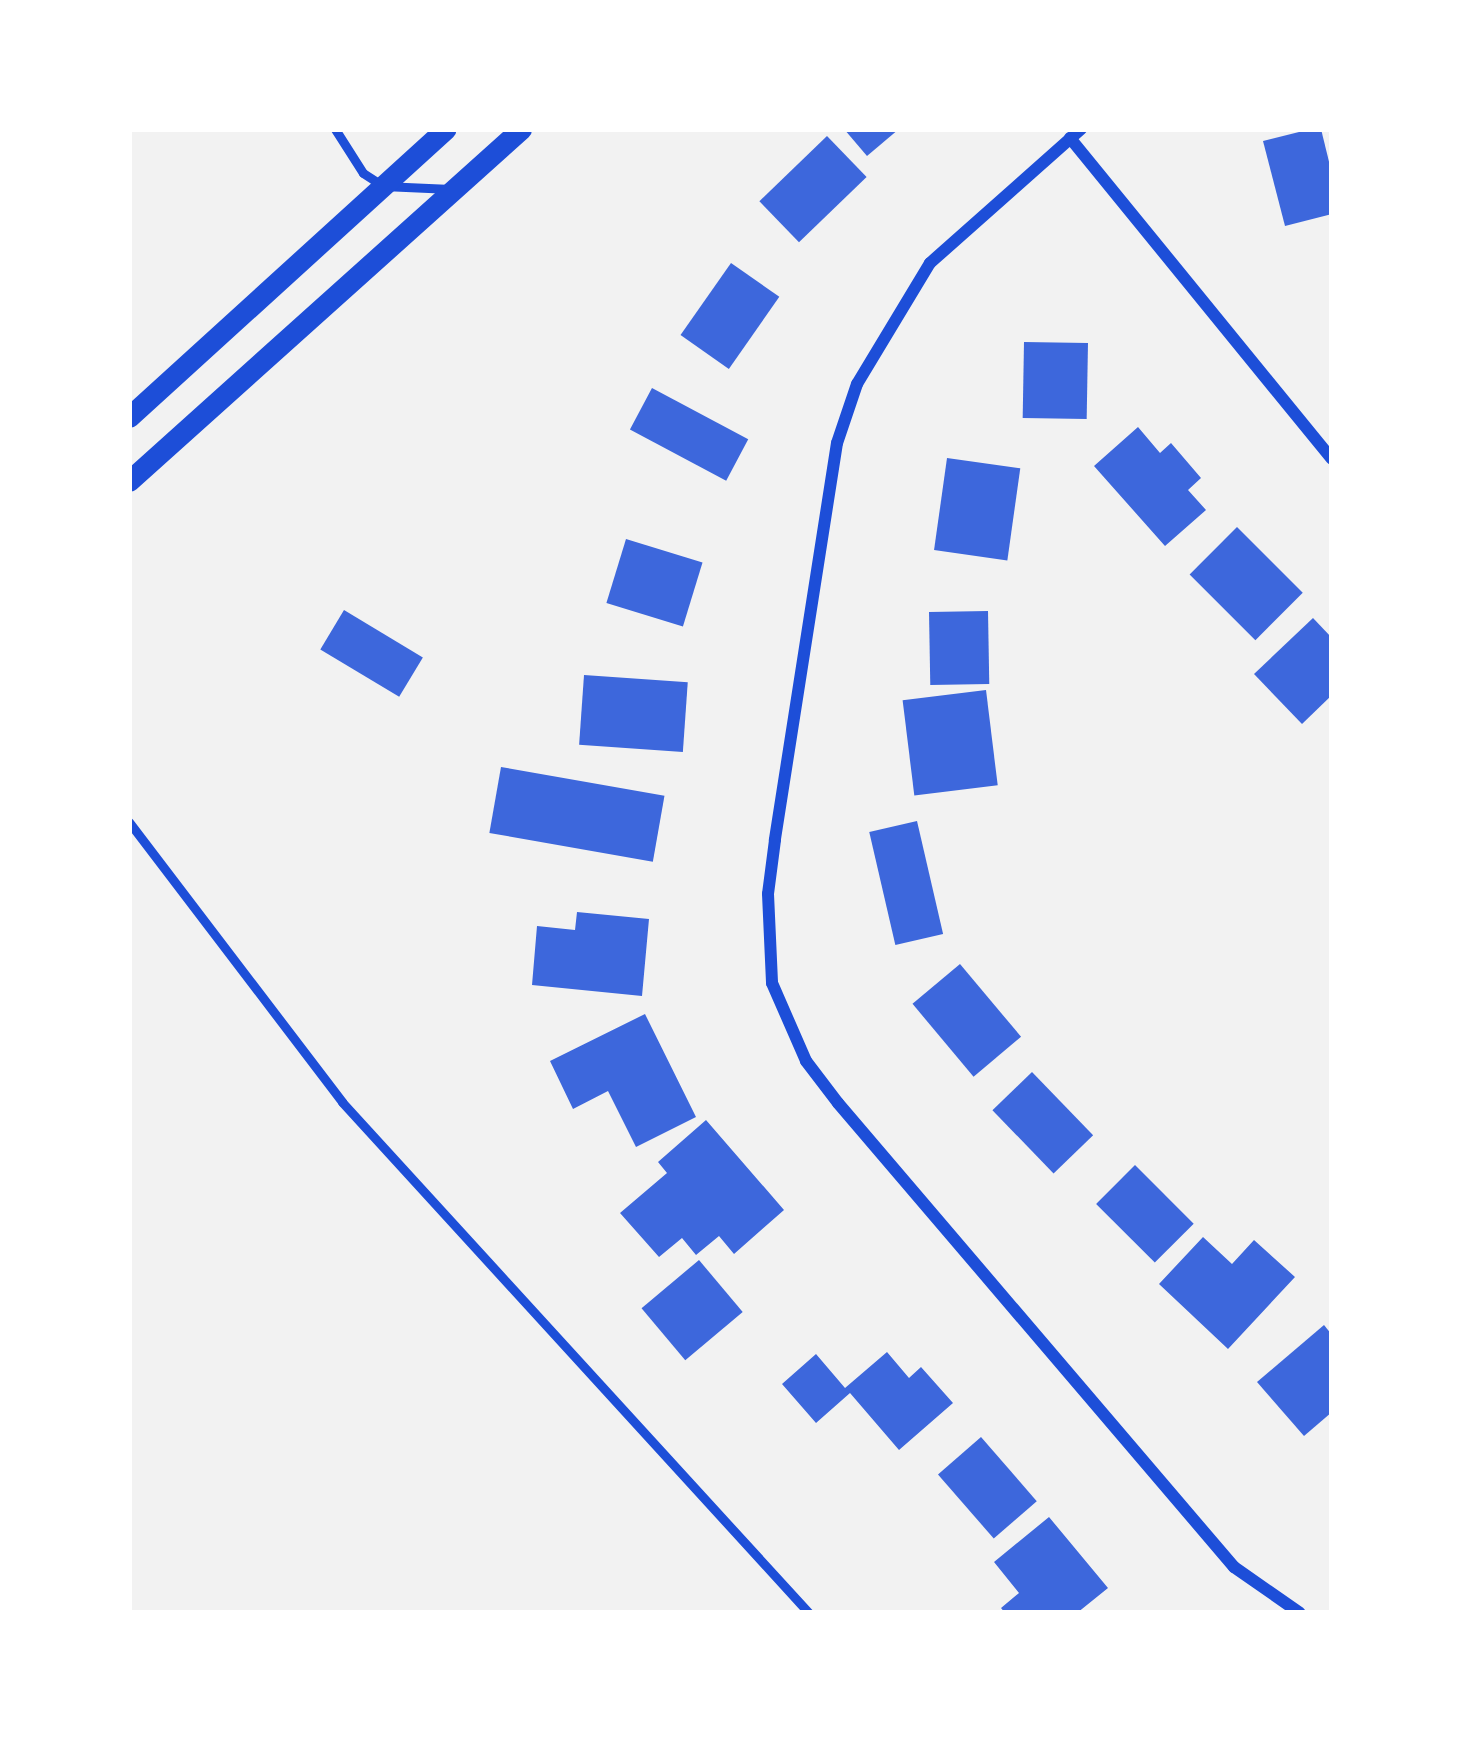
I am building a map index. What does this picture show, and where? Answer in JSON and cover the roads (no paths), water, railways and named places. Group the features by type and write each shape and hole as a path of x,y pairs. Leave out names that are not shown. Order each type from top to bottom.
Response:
{"street":[{"path":"129,417 446,129"},
{"path":"129,481 521,129"},
{"path":"1300,1613 1234,1567 806,1061 772,983 768,894 837,443 857,384 888,321 930,263 1075,133 1332,459"}],"lane":[{"path":"334,129 363,173 383,185 455,189"},
{"path":"129,822 342,1102 809,1613"}]}
